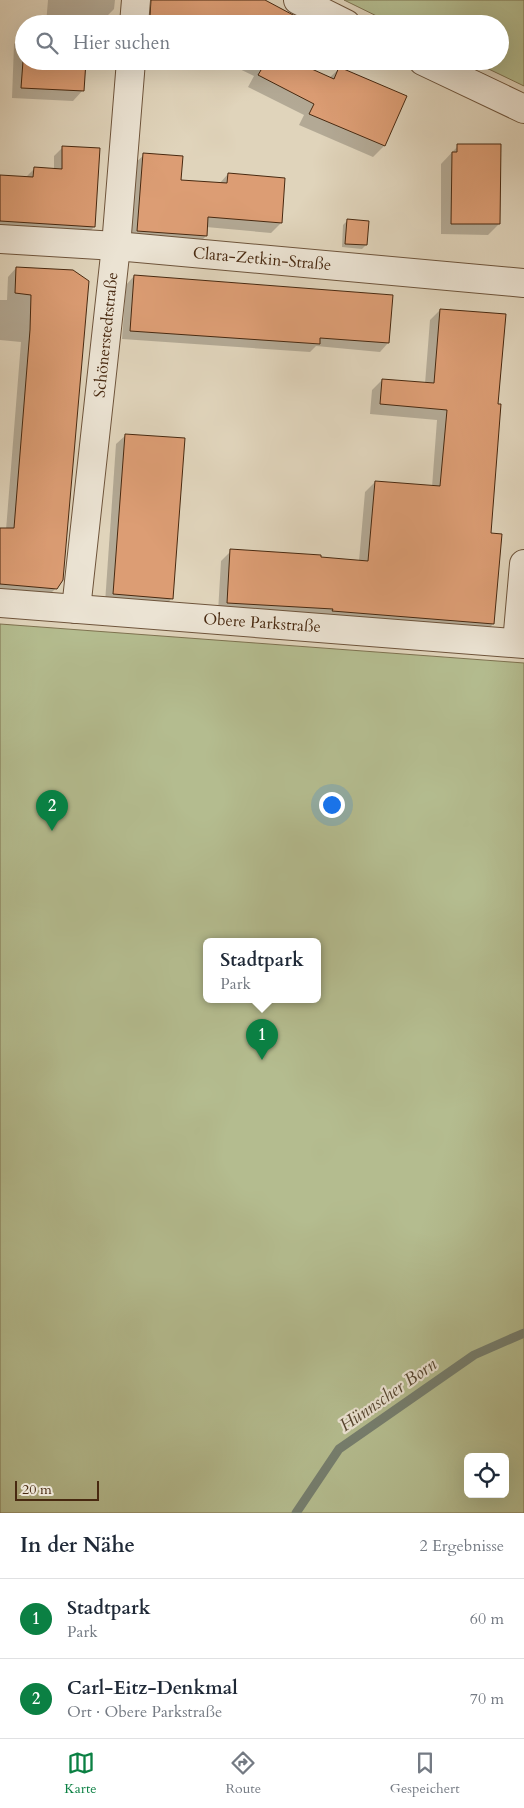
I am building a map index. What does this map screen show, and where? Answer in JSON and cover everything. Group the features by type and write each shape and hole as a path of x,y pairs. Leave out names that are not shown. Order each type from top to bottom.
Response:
{"street":[{"path":"135,15 136,0"},
{"path":"298,0 328,15"},
{"name":"Schönerstedtstraße","path":"76,609 116,246 130,70"},
{"path":"442,70 524,110"},
{"name":"Clara-Zetkin-Straße","path":"0,239 116,246 524,283"},
{"path":"520,643 524,564"},
{"name":"Obere Parkstraße","path":"0,603 520,643"}],"green space":[{"path":"344,0 524,0 524,86 491,70 509,70 509,15 375,15"},
{"path":"0,624 524,663 524,1513 0,1513"}],"building":[{"path":"151,0 265,0 293,15 150,15"},
{"path":"22,70 85,70 84,91 21,88"},
{"path":"261,70 314,70 334,79 338,70 346,70 407,96 385,146 309,114 314,104 258,75"},
{"path":"457,144 501,144 500,224 451,224 452,152 457,152"},
{"path":"62,146 100,148 95,227 0,221 0,175 33,177 34,167 62,169"},
{"path":"143,153 183,156 181,180 227,183 228,173 285,178 282,223 208,217 207,236 137,231"},
{"path":"347,219 369,221 367,245 345,244"},
{"path":"16,267 73,270 89,281 63,580 57,589 0,584 0,528 14,528 30,330 31,295 15,293"},
{"path":"134,275 393,295 389,343 320,338 320,344 130,331"},
{"path":"440,309 506,314 498,404 501,404 491,533 502,534 494,624 332,611 333,609 227,603 230,549 321,555 321,557 368,561 375,481 440,486 447,410 380,404 382,379 434,383"},
{"path":"125,434 185,438 173,599 113,594"}],"waterway":[{"name":"Hünnscher Born","path":"296,1513 339,1449 474,1355 524,1333"}],"place":[{"name":"Carl-Eitz-Denkmal","path":"52,831"},
{"name":"Stadtpark","path":"262,1060"}]}
